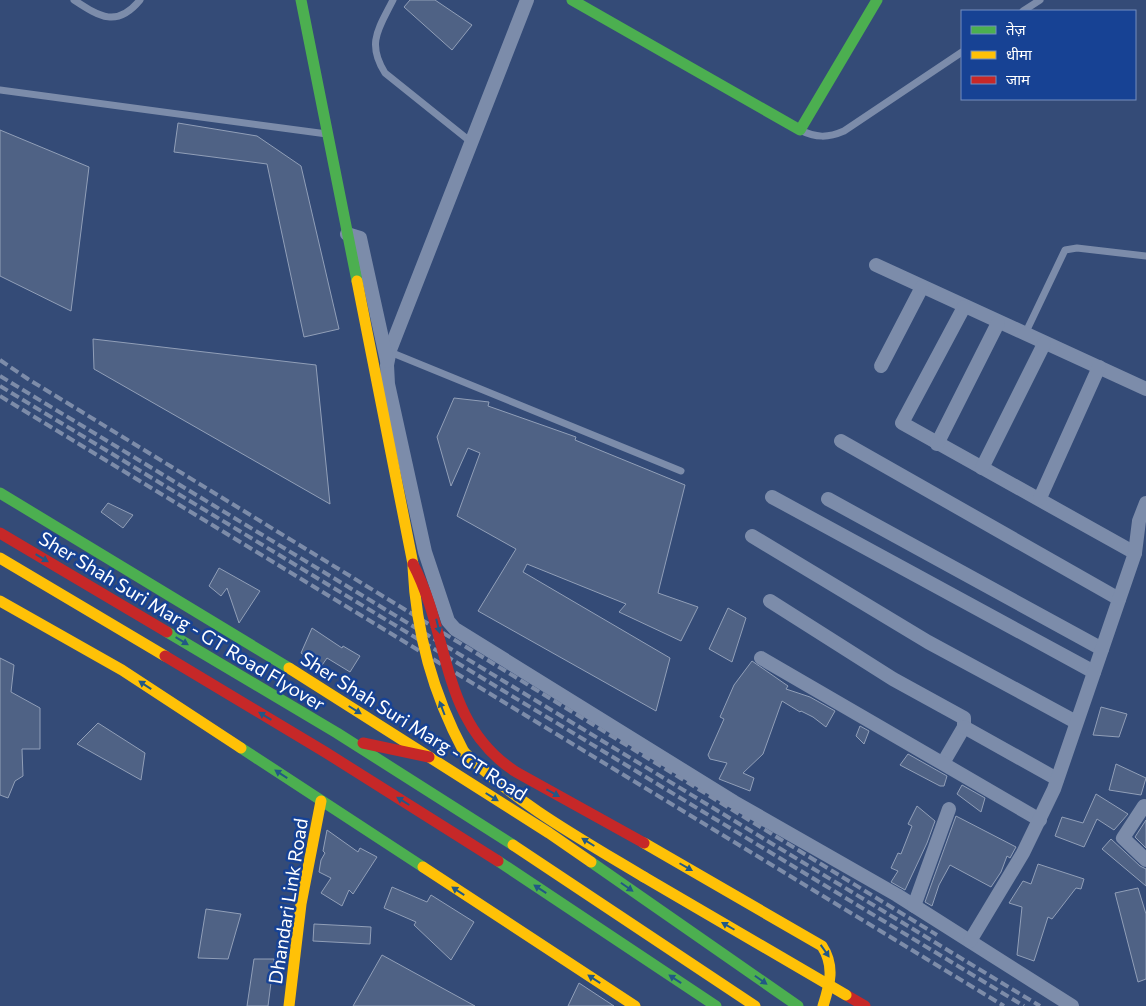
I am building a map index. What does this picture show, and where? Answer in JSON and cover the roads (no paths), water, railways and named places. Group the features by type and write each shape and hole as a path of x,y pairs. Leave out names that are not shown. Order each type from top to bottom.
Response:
{"main road":[{"path":"301,0 413,564 415,607 440,703 450,728 464,752 483,773 512,795 644,877 865,1006"},
{"path":"572,0 800,130 877,0"},
{"name":"Sher Shah Suri Marg - GT Road","path":"0,493 271,656 549,833 798,1006"},
{"name":"Sher Shah Suri Marg - GT Road Flyover","path":"0,533 346,739"},
{"path":"0,558 325,752 479,849 716,1006"},
{"path":"413,564 426,586 433,607 453,687 464,716 479,741 498,761 521,776 644,843 822,946 828,954 832,974 823,1006"},
{"path":"0,601 122,670 635,1006"},
{"path":"346,739 429,757"},
{"path":"346,739 474,819 755,1006"},
{"name":"Dhandari Link Road","path":"289,1006 301,904 321,801"}],"street":[{"path":"389,358 527,0"},
{"path":"347,234 360,238 389,358 388,384 425,552 444,612 455,629 734,802 914,906 1072,1006"},
{"path":"876,265 998,323 1146,389"},
{"path":"881,366 922,287"},
{"path":"964,307 901,420 903,425 1040,498 1139,546"},
{"path":"937,444 998,323"},
{"path":"982,468 1044,344"},
{"path":"1040,498 1099,367"},
{"path":"842,441 1119,599"},
{"path":"772,496 1094,672"},
{"path":"828,499 1102,649"},
{"path":"970,941 1040,820 1057,779 1139,546 1139,521 1146,503"},
{"path":"752,536 928,642 1076,722"},
{"path":"770,601 893,679 964,718 964,727 943,763"},
{"path":"760,658 1040,820"},
{"path":"964,727 1057,779"},
{"path":"1144,806 1124,835 1124,838 1146,860"},
{"path":"914,906 949,809"}],"lane":[{"path":"74,0 92,11 109,18 120,17 131,11 140,0"},
{"path":"393,0 376,34 374,49 378,62 385,73 471,142"},
{"path":"1025,10 1040,0"},
{"path":"800,130 809,135 826,137 844,131 961,53"},
{"path":"0,90 327,134"},
{"path":"1025,335 1065,250 1077,248 1146,256"},
{"path":"389,358 681,471"}],"railway":[{"path":"0,360 28,379 937,935"},
{"path":"0,376 1040,1006"},
{"path":"0,386 1024,1006"},
{"path":"0,396 1004,1006"}]}
